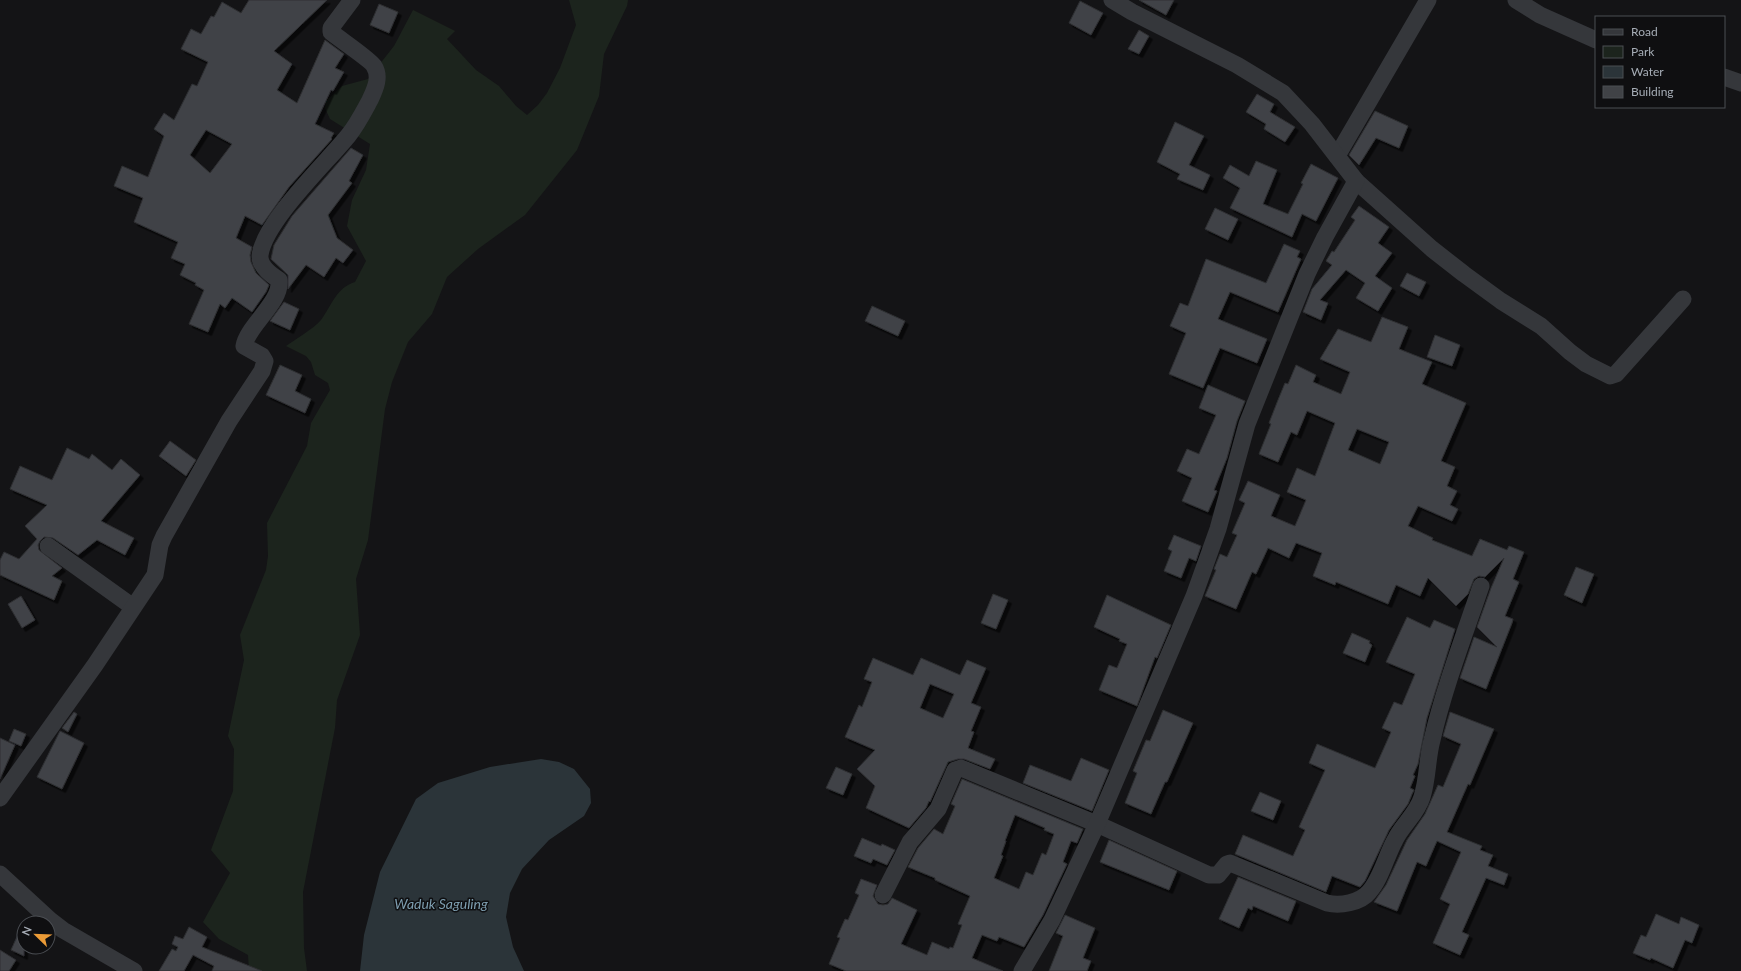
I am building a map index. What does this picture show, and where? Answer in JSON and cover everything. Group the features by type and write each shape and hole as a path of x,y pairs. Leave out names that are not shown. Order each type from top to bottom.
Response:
{"street":[{"path":"0,798 95,665 132,607 155,575 160,545 166,530 229,421 264,366 265,361 262,356 244,346 245,341 260,320 280,286 279,280 272,276 261,261 260,255 264,242 271,228 294,196 349,135 375,88 378,76 374,65 331,32 331,28 352,0"},
{"path":"1112,0 1132,12 1238,64 1283,93 1296,106 1338,156 1356,181 1464,274 1541,326 1586,364 1610,376 1616,374 1683,299"},
{"path":"1338,156 1428,0"},
{"path":"1516,0 1540,15 1595,40"},
{"path":"1725,77 1741,83"},
{"path":"1022,971 1052,920 1097,824 1211,552 1247,424 1292,309 1325,237 1356,181"},
{"path":"48,546 132,607"},
{"path":"883,895 910,842 936,811 955,770 958,768 965,768 1097,824 1209,875 1218,875 1227,864 1230,863 1327,903 1336,904 1352,902 1361,898 1370,892 1395,839 1408,823 1422,797 1432,738 1458,653 1481,586"},
{"path":"0,874 63,930 134,971"}],"green space":[{"path":"569,0 628,0 627,6 604,54 599,96 577,150 525,215 478,249 447,277 432,314 408,342 392,382 385,409 368,540 356,579 360,635 337,700 335,728 303,892 304,948 307,971 249,971 248,955 219,939 203,922 230,873 211,850 233,791 234,749 228,736 244,660 240,635 266,570 268,556 267,523 307,446 311,423 330,390 328,383 315,375 311,362 306,356 286,346 321,320 343,288 355,282 366,261 347,226 352,200 366,170 370,144 330,119 325,108 326,101 342,86 368,79 394,46 413,10 455,31 447,39 476,70 499,86 516,106 527,115 538,105 547,93 560,68 576,25"}],"water":[{"name":"Waduk Saguling","path":"541,759 559,762 574,769 590,789 591,803 584,816 549,840 522,869 510,893 506,917 513,947 524,971 360,971 364,935 380,872 416,799 438,783 490,767"}],"building":[{"path":"249,0 327,0 274,51 292,64 277,90 297,103 325,40 344,54 335,68 344,72 333,91 331,90 315,124 334,133 331,138 332,139 289,187 262,225 245,216 236,238 252,247 250,255 251,262 256,273 269,285 266,292 252,312 232,298 225,308 220,304 208,332 189,324 204,290 195,285 196,283 180,275 185,264 171,258 178,242 134,222 143,198 114,186 122,166 148,177 164,136 154,129 164,113 174,120 192,84 197,86 208,62 181,49 191,29 201,34 211,16 214,17 222,2 241,13","holes":["206,130 232,144 210,173 190,155"]},
{"path":"1139,0 1174,0 1166,15"},
{"path":"1080,1 1103,13 1091,35 1069,23"},
{"path":"379,4 398,12 389,33 370,25"},
{"path":"1139,30 1149,36 1139,54 1128,49"},
{"path":"1257,94 1274,104 1270,112 1295,127 1285,142 1264,129 1266,124 1246,112"},
{"path":"1375,111 1408,126 1399,148 1376,138 1359,165 1349,155"},
{"path":"1175,122 1204,136 1189,165 1210,175 1203,190 1177,179 1180,174 1157,162"},
{"path":"351,148 363,155 349,181 352,183 328,215 337,238 353,250 343,263 336,258 324,277 306,265 288,289 288,275 271,259 274,245 292,216"},
{"path":"1256,161 1277,170 1263,204 1288,214 1311,164 1338,178 1316,221 1302,214 1292,237 1230,208 1240,188 1223,178 1230,165 1249,176"},
{"path":"1359,206 1389,227 1378,243 1392,253 1375,276 1392,288 1378,311 1356,298 1365,283 1346,270 1320,300 1328,303 1321,320 1303,312 1312,289 1332,265 1326,261 1332,251 1334,252 1355,220 1351,217"},
{"path":"1215,208 1238,219 1228,240 1205,229"},
{"path":"1284,244 1300,251 1297,257 1301,259 1278,312 1230,292 1218,319 1267,339 1257,363 1220,348 1203,388 1169,374 1186,333 1170,326 1180,303 1188,306 1206,259 1266,283"},
{"path":"1407,273 1426,282 1419,296 1400,286"},
{"path":"284,302 299,309 290,330 270,321"},
{"path":"872,306 905,321 898,336 865,321"},
{"path":"1382,317 1408,327 1399,349 1432,362 1422,384 1466,403 1441,461 1455,467 1447,486 1457,491 1450,505 1458,509 1452,521 1418,506 1408,526 1433,538 1432,540 1472,556 1480,539 1507,550 1509,546 1524,552 1513,579 1519,582 1505,616 1513,619 1512,623 1486,689 1460,678 1474,637 1497,647 1477,627 1504,558 1485,577 1479,576 1474,579 1468,594 1456,606 1428,578 1420,596 1396,585 1388,604 1336,582 1335,585 1313,576 1322,553 1296,543 1289,558 1268,548 1256,574 1252,572 1236,609 1205,596 1216,570 1214,569 1220,554 1227,557 1237,535 1232,533 1245,503 1239,500 1248,481 1280,495 1271,516 1295,526 1306,500 1287,492 1297,468 1315,476 1335,423 1307,411 1297,435 1291,432 1278,462 1259,454 1271,424 1269,423 1285,383 1288,384 1296,365 1316,375 1313,382 1341,394 1350,372 1320,359 1338,329 1371,342","holes":["1357,429 1389,442 1380,464 1348,450"]},
{"path":"1435,335 1460,345 1452,366 1427,357"},
{"path":"280,365 302,375 295,391 311,399 305,413 266,395"},
{"path":"1208,385 1245,401 1237,421 1227,458 1214,490 1217,491 1208,512 1182,501 1192,478 1177,471 1187,449 1199,454 1216,415 1199,408"},
{"path":"170,441 196,460 186,476 159,456"},
{"path":"67,448 89,459 92,454 112,470 121,459 140,475 101,521 134,538 125,555 97,540 78,555 53,538 44,537 40,541 38,545 39,550 62,568 52,576 62,581 54,600 0,575 0,560 4,552 19,559 37,539 25,526 47,505 10,489 20,466 52,480"},
{"path":"1174,535 1201,546 1196,561 1189,558 1181,578 1164,571 1172,551 1168,549"},
{"path":"1576,567 1594,574 1582,603 1564,595"},
{"path":"993,594 1008,600 996,629 981,623"},
{"path":"1107,595 1171,625 1157,658 1155,657 1137,706 1099,690 1109,665 1117,668 1127,644 1119,641 1120,639 1094,627"},
{"path":"21,596 35,620 22,628 8,604"},
{"path":"1407,617 1430,628 1434,620 1455,629 1427,718 1418,764 1413,775 1415,776 1410,788 1414,790 1408,804 1389,830 1365,881 1360,887 1332,876 1326,892 1235,854 1243,835 1293,856 1305,830 1299,827 1325,770 1309,763 1317,744 1375,768 1391,732 1382,728 1394,702 1402,705 1415,674 1386,662"},
{"path":"1352,633 1370,641 1369,643 1372,645 1365,662 1343,653"},
{"path":"873,658 913,675 921,658 960,675 967,660 986,668 971,703 981,707 971,731 974,732 968,748 995,759 990,769 964,759 948,762 930,802 929,801 926,808 909,828 866,808 875,786 857,769 875,750 845,737 859,705 862,707 872,682 864,679","holes":["930,684 954,694 943,718 920,708"]},
{"path":"1163,710 1193,723 1151,814 1125,803 1137,773 1133,771 1146,740 1150,741"},
{"path":"74,712 77,714 68,732 62,728"},
{"path":"1450,712 1494,729 1470,785 1468,784 1447,832 1482,846 1480,850 1493,855 1488,866 1508,874 1504,885 1486,878 1462,932 1469,935 1460,955 1433,943 1450,904 1440,899 1461,852 1437,841 1426,866 1417,862 1397,911 1374,902 1386,885 1407,840 1425,814 1438,785 1443,787 1461,744 1443,736"},
{"path":"14,729 26,734 21,746 9,741"},
{"path":"60,731 84,743 62,789 37,777"},
{"path":"0,738 15,745 0,779"},
{"path":"1081,758 1109,770 1092,811 1023,783 1030,765 1071,781"},
{"path":"836,767 852,774 843,795 826,788"},
{"path":"962,779 1083,829 1077,843 1071,841 1063,862 1067,864 1043,915 1024,947 999,937 997,941 982,935 972,958 1003,971 846,971 829,964 840,938 837,937 845,919 848,920 859,895 855,893 861,879 877,885 873,896 878,904 888,904 892,898 917,910 901,944 927,955 932,942 949,949 950,947 953,948 962,925 958,924 970,896 935,880 935,878 908,867 918,848 934,829 943,834 955,806 951,804","holes":["1015,815 1045,828 1044,830 1054,834 1046,855 1042,853 1033,875 1026,872 1019,889 994,878 1003,856 1001,855 1005,841"]},
{"path":"1260,792 1281,801 1273,820 1251,811"},
{"path":"862,838 895,850 887,865 873,859 871,863 854,856"},
{"path":"1109,840 1177,871 1169,890 1100,862"},
{"path":"1238,877 1296,901 1288,921 1253,906 1252,910 1248,908 1239,928 1219,919"},
{"path":"1656,914 1679,924 1681,917 1699,925 1692,943 1685,940 1673,968 1651,958 1650,960 1633,953 1641,935 1646,937"},
{"path":"1065,915 1095,928 1083,958 1091,961 1087,971 1049,971 1063,936 1056,933"},
{"path":"189,927 207,937 202,947 262,971 212,971 214,966 193,955 184,971 159,971 172,949 176,951 178,947 172,944 175,936 183,939"},
{"path":"16,939 16,952 11,950"},
{"path":"0,950 16,960 9,971 0,971"}]}
